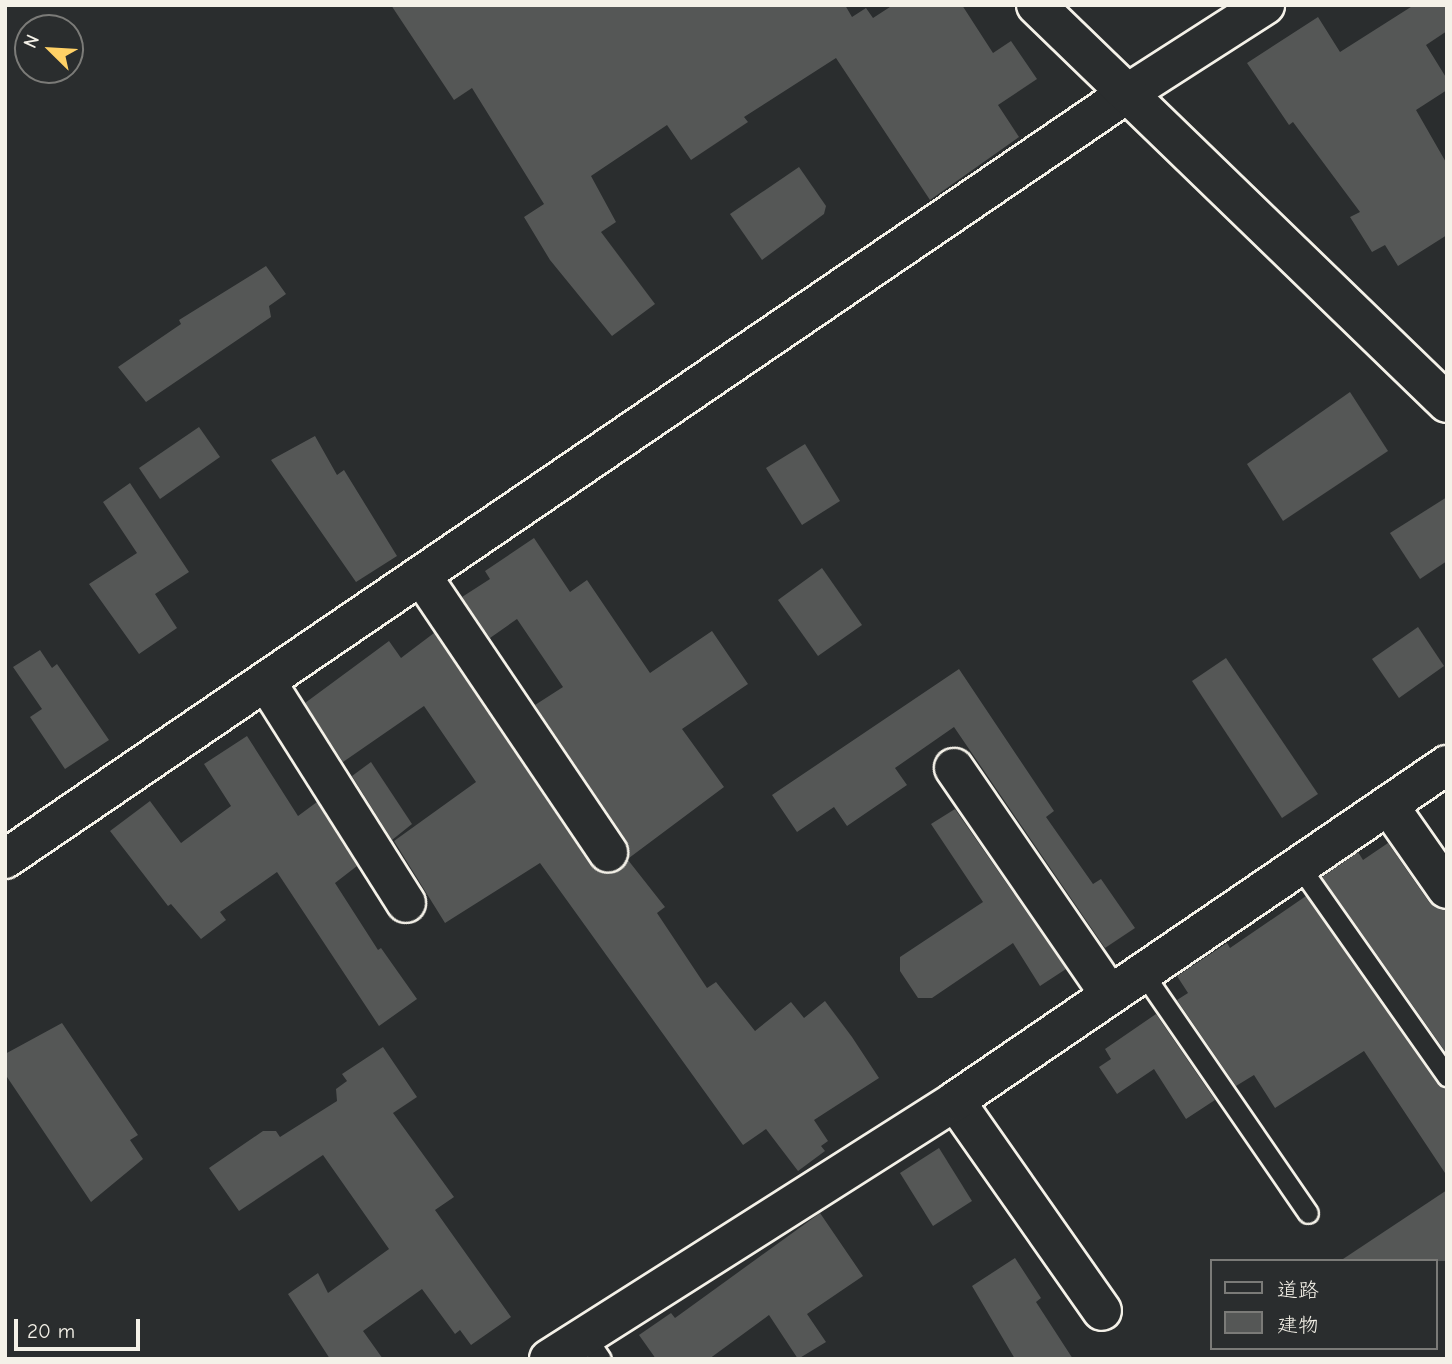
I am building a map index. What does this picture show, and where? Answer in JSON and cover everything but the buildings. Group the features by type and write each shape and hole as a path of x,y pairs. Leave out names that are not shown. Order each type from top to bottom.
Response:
{"street":[{"path":"1036,5 1447,403"},
{"path":"5,859 423,578 1128,93 1265,5"},
{"path":"423,578 608,852"},
{"path":"267,683 407,903"},
{"path":"549,1359 592,1346 1447,765"},
{"path":"954,768 1110,995"},
{"path":"1390,806 1447,889"},
{"path":"955,1101 1102,1311"}],"lane":[{"path":"1300,867 1447,1076"},
{"path":"1143,973 1308,1213"}]}
